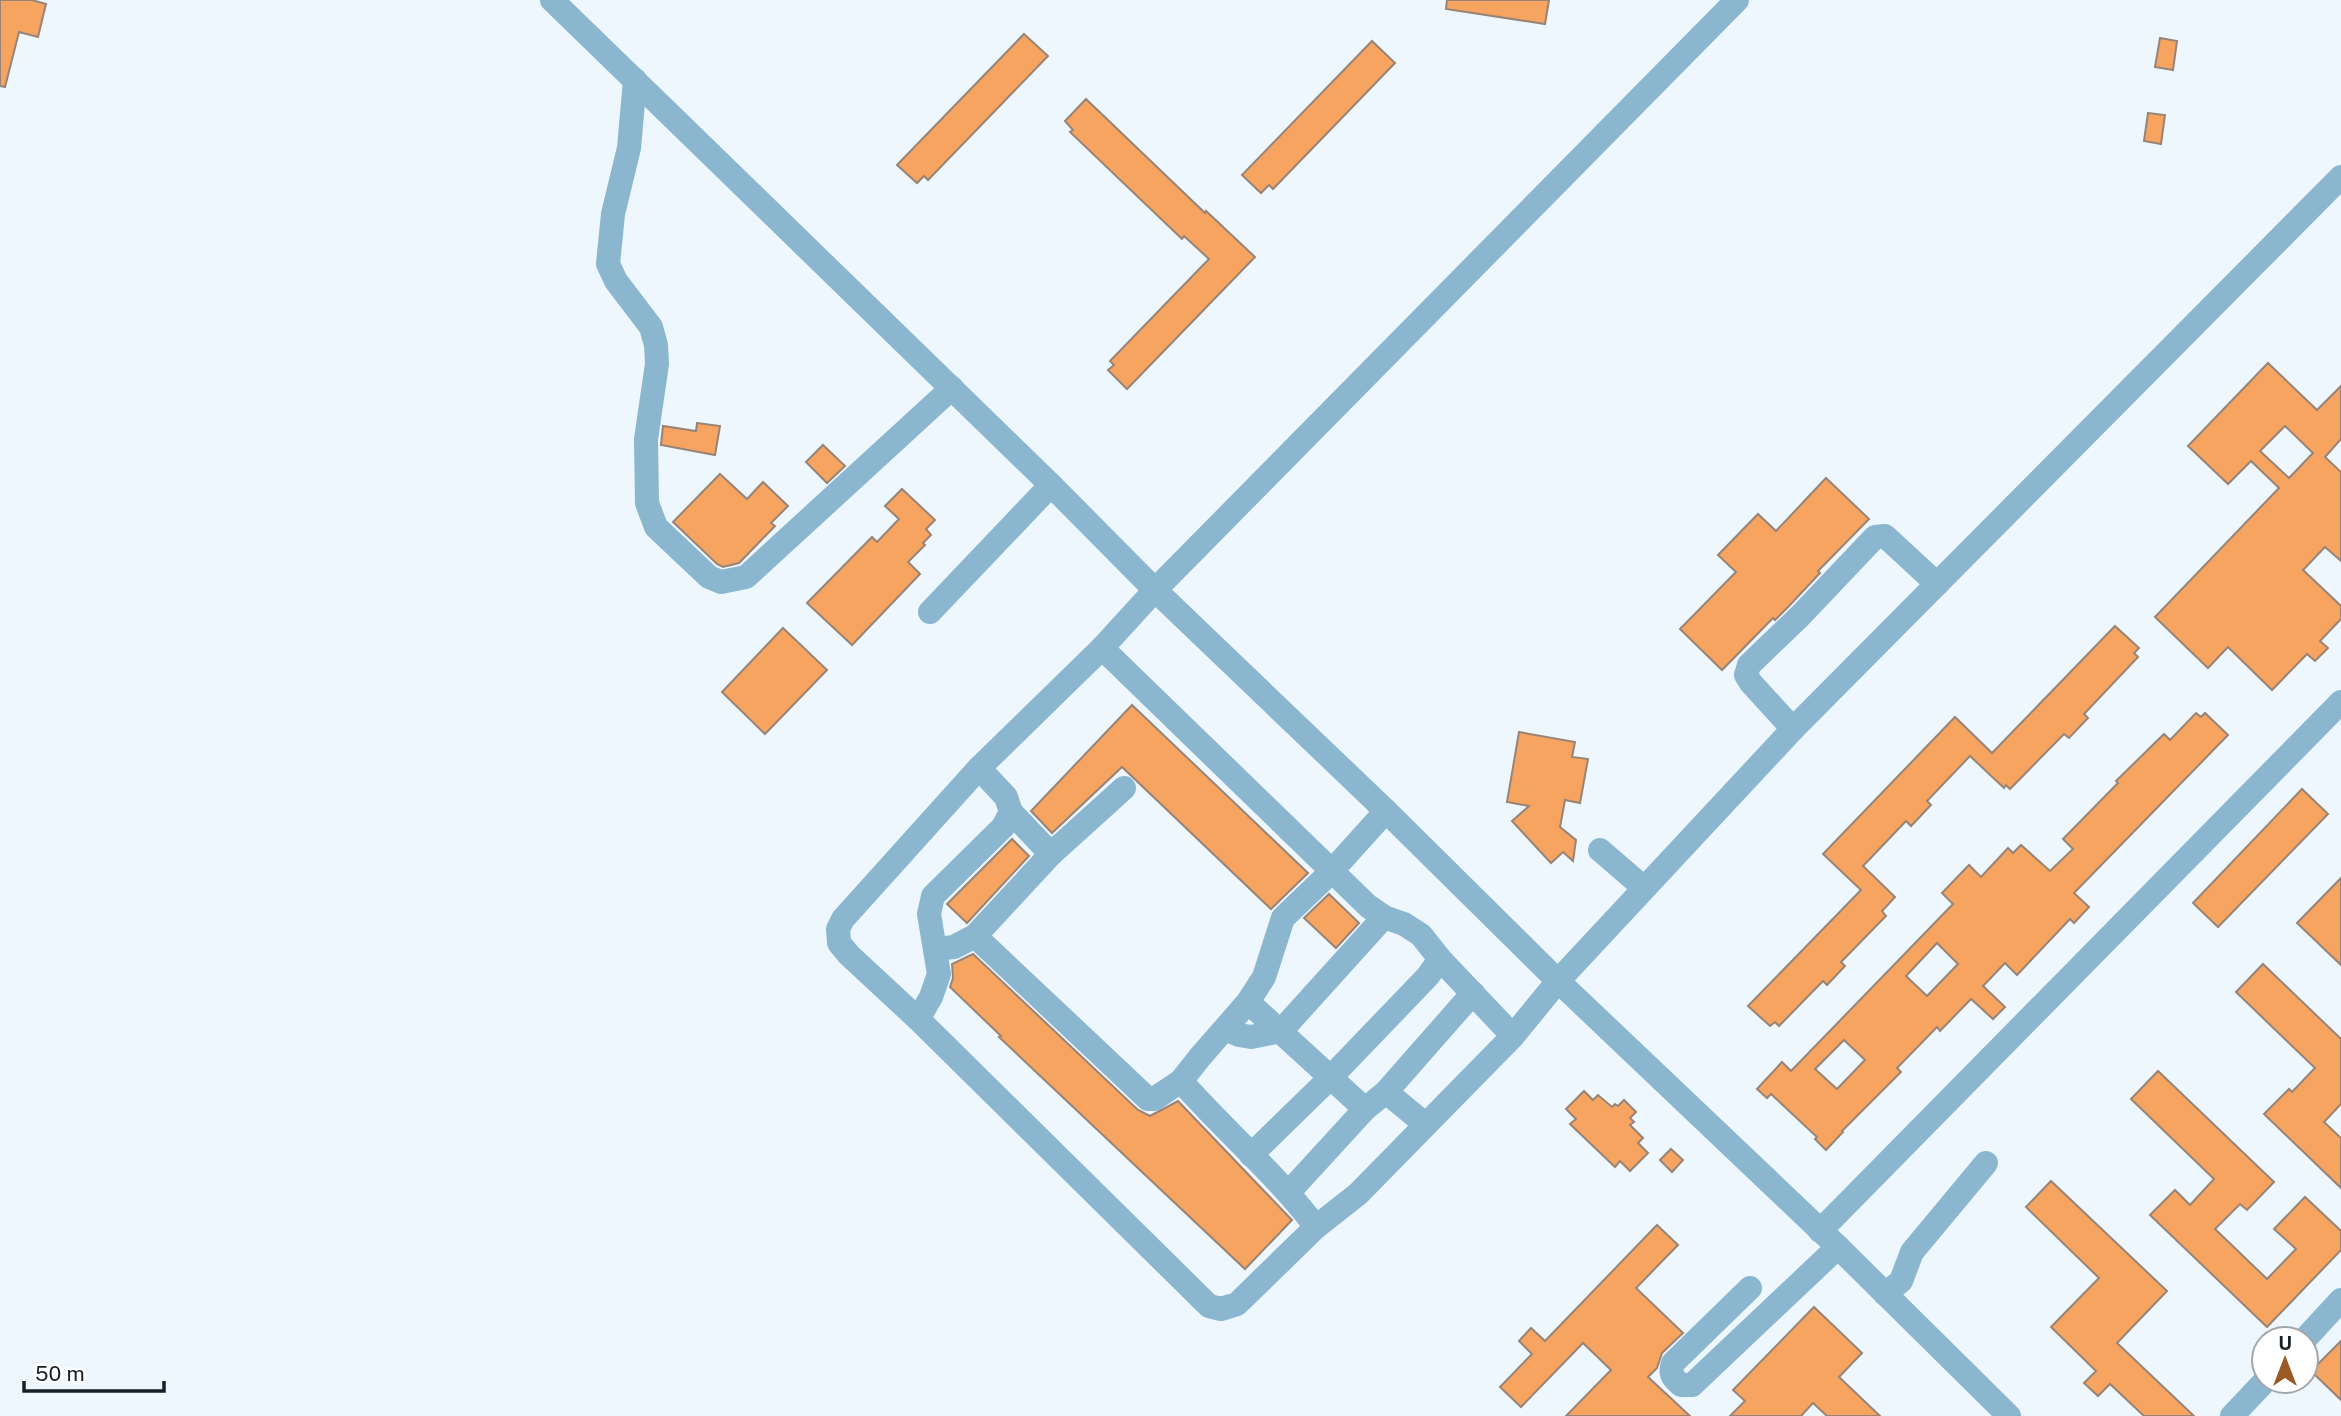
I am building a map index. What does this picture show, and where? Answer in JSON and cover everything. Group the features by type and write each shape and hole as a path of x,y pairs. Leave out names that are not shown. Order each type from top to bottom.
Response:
{"lane":[{"path":"552,0 952,388 1155,590 2009,1416"},
{"path":"1737,0 1101,648 979,768 843,919 838,929 839,943 849,956 918,1019 1209,1306 1221,1309 1237,1304 1316,1227 1358,1194 1513,1036 1558,981 1793,729 2341,177"},
{"path":"635,80 629,148 613,215 608,264 616,281 651,327 656,345 657,364 646,439 647,503 656,527 709,577 721,582 746,577 952,388"},
{"path":"930,612 1051,485"},
{"path":"1793,729 1751,683 1746,675 1749,665 1800,617 1875,537 1885,536 1937,584"},
{"path":"1101,648 1368,906 1421,935 1440,959 1513,1036"},
{"path":"1750,1288 1673,1363 1672,1377 1681,1385 1692,1385 2341,702"},
{"path":"979,768 1006,797 1011,812 1051,854"},
{"path":"935,949 954,947 975,936 1051,854 1124,788"},
{"path":"975,936 1148,1099 1154,1099 1181,1081 1248,1002 1264,977 1283,918 1331,872 1386,811"},
{"path":"918,1019 931,997 939,974 929,914 933,896 1003,827 1011,812"},
{"path":"1600,850 1644,888"},
{"path":"1225,1029 1251,1037 1281,1031 1384,917"},
{"path":"1251,1155 1331,1077 1428,976 1440,959"},
{"path":"1289,1192 1365,1109 1386,1092 1473,993"},
{"path":"1248,1002 1365,1109"},
{"path":"1181,1081 1289,1192 1316,1227"},
{"path":"1386,1092 1424,1124"},
{"path":"1885,1294 1901,1281 1912,1252 1986,1163"},
{"path":"2318,1325 2341,1300"},
{"path":"2232,1416 2252,1395"}],"building":[{"path":"0,0 32,0 46,4 38,37 19,32 5,87 0,86"},
{"path":"1447,0 1549,0 1545,24 1446,9"},
{"path":"1024,34 1048,56 928,180 924,176 917,183 897,165"},
{"path":"2160,38 2177,41 2173,70 2155,67"},
{"path":"1372,41 1395,63 1273,189 1269,185 1261,193 1242,175"},
{"path":"1086,99 1255,257 1127,389 1108,370 1114,365 1110,361 1209,259 1184,236 1182,239 1070,132 1073,130 1065,121"},
{"path":"2148,113 2165,115 2161,144 2144,141"},
{"path":"2268,363 2317,410 2341,386 2341,439 2325,457 2341,472 2341,561 2325,547 2303,570 2341,606 2341,619 2320,641 2328,648 2315,661 2307,654 2272,690 2228,647 2208,668 2155,617 2279,488 2251,461 2228,484 2188,446","holes":["2285,426 2313,453 2289,478 2260,451"]},
{"path":"697,423 720,426 715,455 661,445 663,426 696,431"},
{"path":"823,445 845,466 827,483 806,462"},
{"path":"720,474 747,499 763,482 788,506 771,523 775,526 739,563 723,567 673,522"},
{"path":"1826,478 1869,519 1818,571 1820,573 1789,606 1775,620 1773,618 1722,670 1680,629 1736,572 1718,555 1758,514 1776,531"},
{"path":"902,489 935,520 926,529 931,535 923,543 925,545 908,562 920,574 852,645 807,603 872,537 877,542 899,519 885,506"},
{"path":"2115,626 2139,648 2134,653 2138,657 2084,714 2088,718 2069,738 2064,734 2010,789 2006,785 2004,788 1970,756 1927,801 1931,805 1911,826 1906,821 1863,866 1895,897 1882,911 1886,916 1841,962 1845,966 1827,985 1823,981 1779,1026 1775,1022 1770,1026 1748,1006 1861,890 1823,854 1955,717 1992,753"},
{"path":"783,628 827,670 765,734 722,692"},
{"path":"1132,705 1308,873 1271,909 1122,767 1052,833 1031,811"},
{"path":"2196,713 2201,717 2205,713 2228,735 2074,893 2089,907 2074,923 2070,919 2017,975 2005,963 1983,986 2005,1007 1993,1019 1971,999 1940,1031 1937,1027 1897,1068 1901,1072 1826,1150 1815,1139 1817,1137 1771,1094 1767,1098 1757,1089 1782,1062 1791,1071 1953,904 1942,893 1969,865 1981,877 2008,848 2013,853 2021,845 2050,871 2073,849 2063,839 2118,783 2116,781 2164,734 2170,740","holes":["1937,943 1958,964 1927,996 1906,976","1844,1040 1865,1060 1837,1089 1815,1069"]},
{"path":"1519,732 1575,742 1572,757 1588,759 1580,803 1565,800 1560,827 1576,840 1573,861 1563,852 1551,863 1512,821 1529,806 1507,802"},
{"path":"2302,789 2328,814 2218,927 2193,903"},
{"path":"1012,839 1029,856 967,923 947,904"},
{"path":"2341,878 2341,965 2297,923"},
{"path":"1329,894 1359,923 1336,948 1304,918"},
{"path":"973,954 1138,1110 1150,1116 1178,1101 1292,1220 1245,1269 999,1037 1001,1036 950,987 953,978 952,964"},
{"path":"2263,964 2341,1039 2341,1104 2324,1122 2341,1138 2341,1188 2264,1114 2289,1089 2292,1092 2315,1068 2236,992"},
{"path":"2158,1071 2274,1182 2247,1210 2240,1204 2215,1229 2267,1279 2296,1249 2274,1229 2305,1197 2341,1231 2341,1250 2269,1325 2265,1325 2150,1215 2175,1190 2190,1205 2214,1179 2131,1099"},
{"path":"1584,1091 1593,1100 1598,1095 1612,1107 1615,1104 1618,1106 1624,1100 1636,1112 1630,1118 1634,1122 1630,1125 1643,1138 1638,1143 1648,1153 1630,1171 1620,1161 1615,1167 1570,1124 1576,1119 1566,1109"},
{"path":"1671,1149 1683,1160 1672,1172 1660,1160"},
{"path":"2051,1181 2167,1291 2117,1343 2194,1416 2144,1416 2110,1384 2098,1396 2084,1383 2096,1371 2051,1327 2099,1278 2026,1207"},
{"path":"1657,1225 1678,1245 1636,1288 1683,1333 1662,1353 1657,1368 1648,1377 1690,1416 1566,1416 1611,1370 1583,1343 1521,1407 1500,1387 1532,1354 1519,1341 1531,1328 1545,1341"},
{"path":"1814,1307 1862,1353 1839,1377 1880,1416 1827,1416 1813,1403 1801,1416 1730,1416 1745,1401 1733,1390"},
{"path":"2341,1341 2341,1400 2320,1380 2320,1362"}]}
